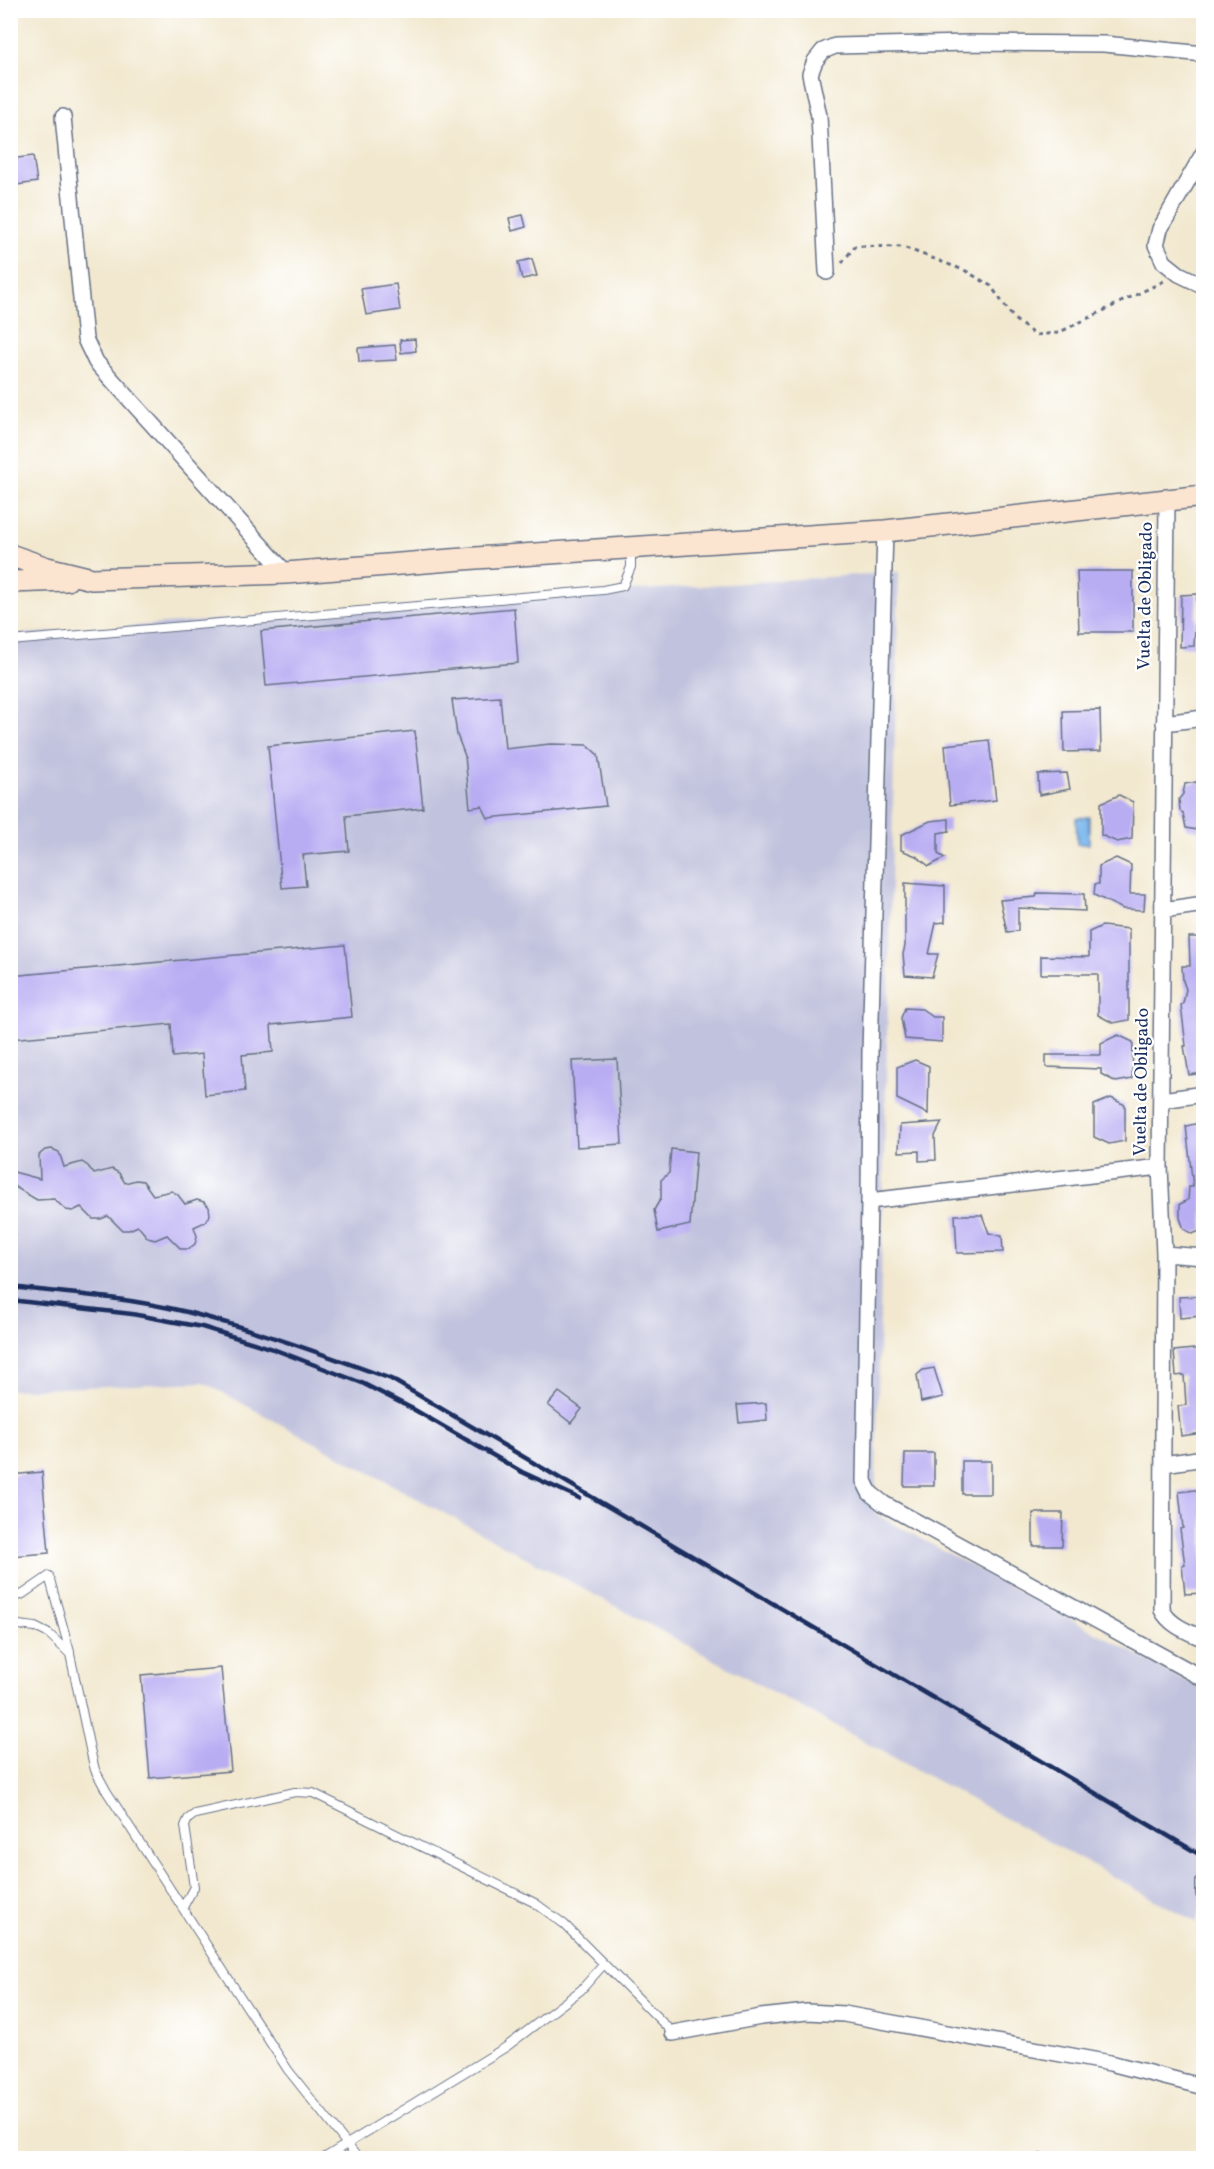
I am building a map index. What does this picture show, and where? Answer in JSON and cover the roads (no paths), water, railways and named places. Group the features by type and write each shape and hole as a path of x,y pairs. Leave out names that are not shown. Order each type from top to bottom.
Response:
{"main road":[{"path":"10,582 286,573 885,531 1167,502 1203,496"},
{"path":"10,555 47,568 92,579"}],"street":[{"path":"826,272 819,116 810,74 815,61 823,51 835,46 969,43 1104,44 1203,54"},
{"path":"63,117 85,339 96,362 286,573"},
{"path":"1203,152 1160,229 1156,244 1164,262 1179,274 1203,286"},
{"name":"Vuelta de Obligado","path":"1167,502 1161,1167 1164,1254 1162,1610 1165,1617 1176,1625 1203,1639"},
{"path":"885,531 870,1052 864,1481 870,1493 884,1504 1203,1679"},
{"path":"1164,723 1203,718"},
{"path":"1163,910 1203,904"},
{"path":"1162,1100 1203,1094"},
{"path":"869,1201 1161,1167"},
{"path":"1164,1254 1203,1257"},
{"path":"1164,1464 1203,1458"},
{"path":"1203,1882 1203,1894"},
{"path":"673,2033 761,2017 807,2012 844,2014 1110,2063 1203,2086"}],"lane":[{"path":"10,641 603,591 623,586 631,567 631,549"},
{"path":"10,1599 23,1594 49,1576 70,1653 95,1770 107,1792 288,2070 358,2158"},
{"path":"10,1624 34,1627 50,1634 70,1653"},
{"path":"183,1907 194,1887 185,1826 188,1819 195,1814 295,1792 313,1793 535,1903 564,1924 673,2033"},
{"path":"324,2158 506,2047 581,1990 604,1964"},
{"path":"1041,2158 1072,2158"}],"water":[{"path":"1089,817 1089,844 1077,844 1076,818"}],"railway":[{"path":"10,1287 121,1300 187,1312 264,1335 391,1379 1204,1857"},
{"path":"10,1300 132,1314 202,1327 273,1349 362,1383 413,1409 522,1472 579,1498"}]}
